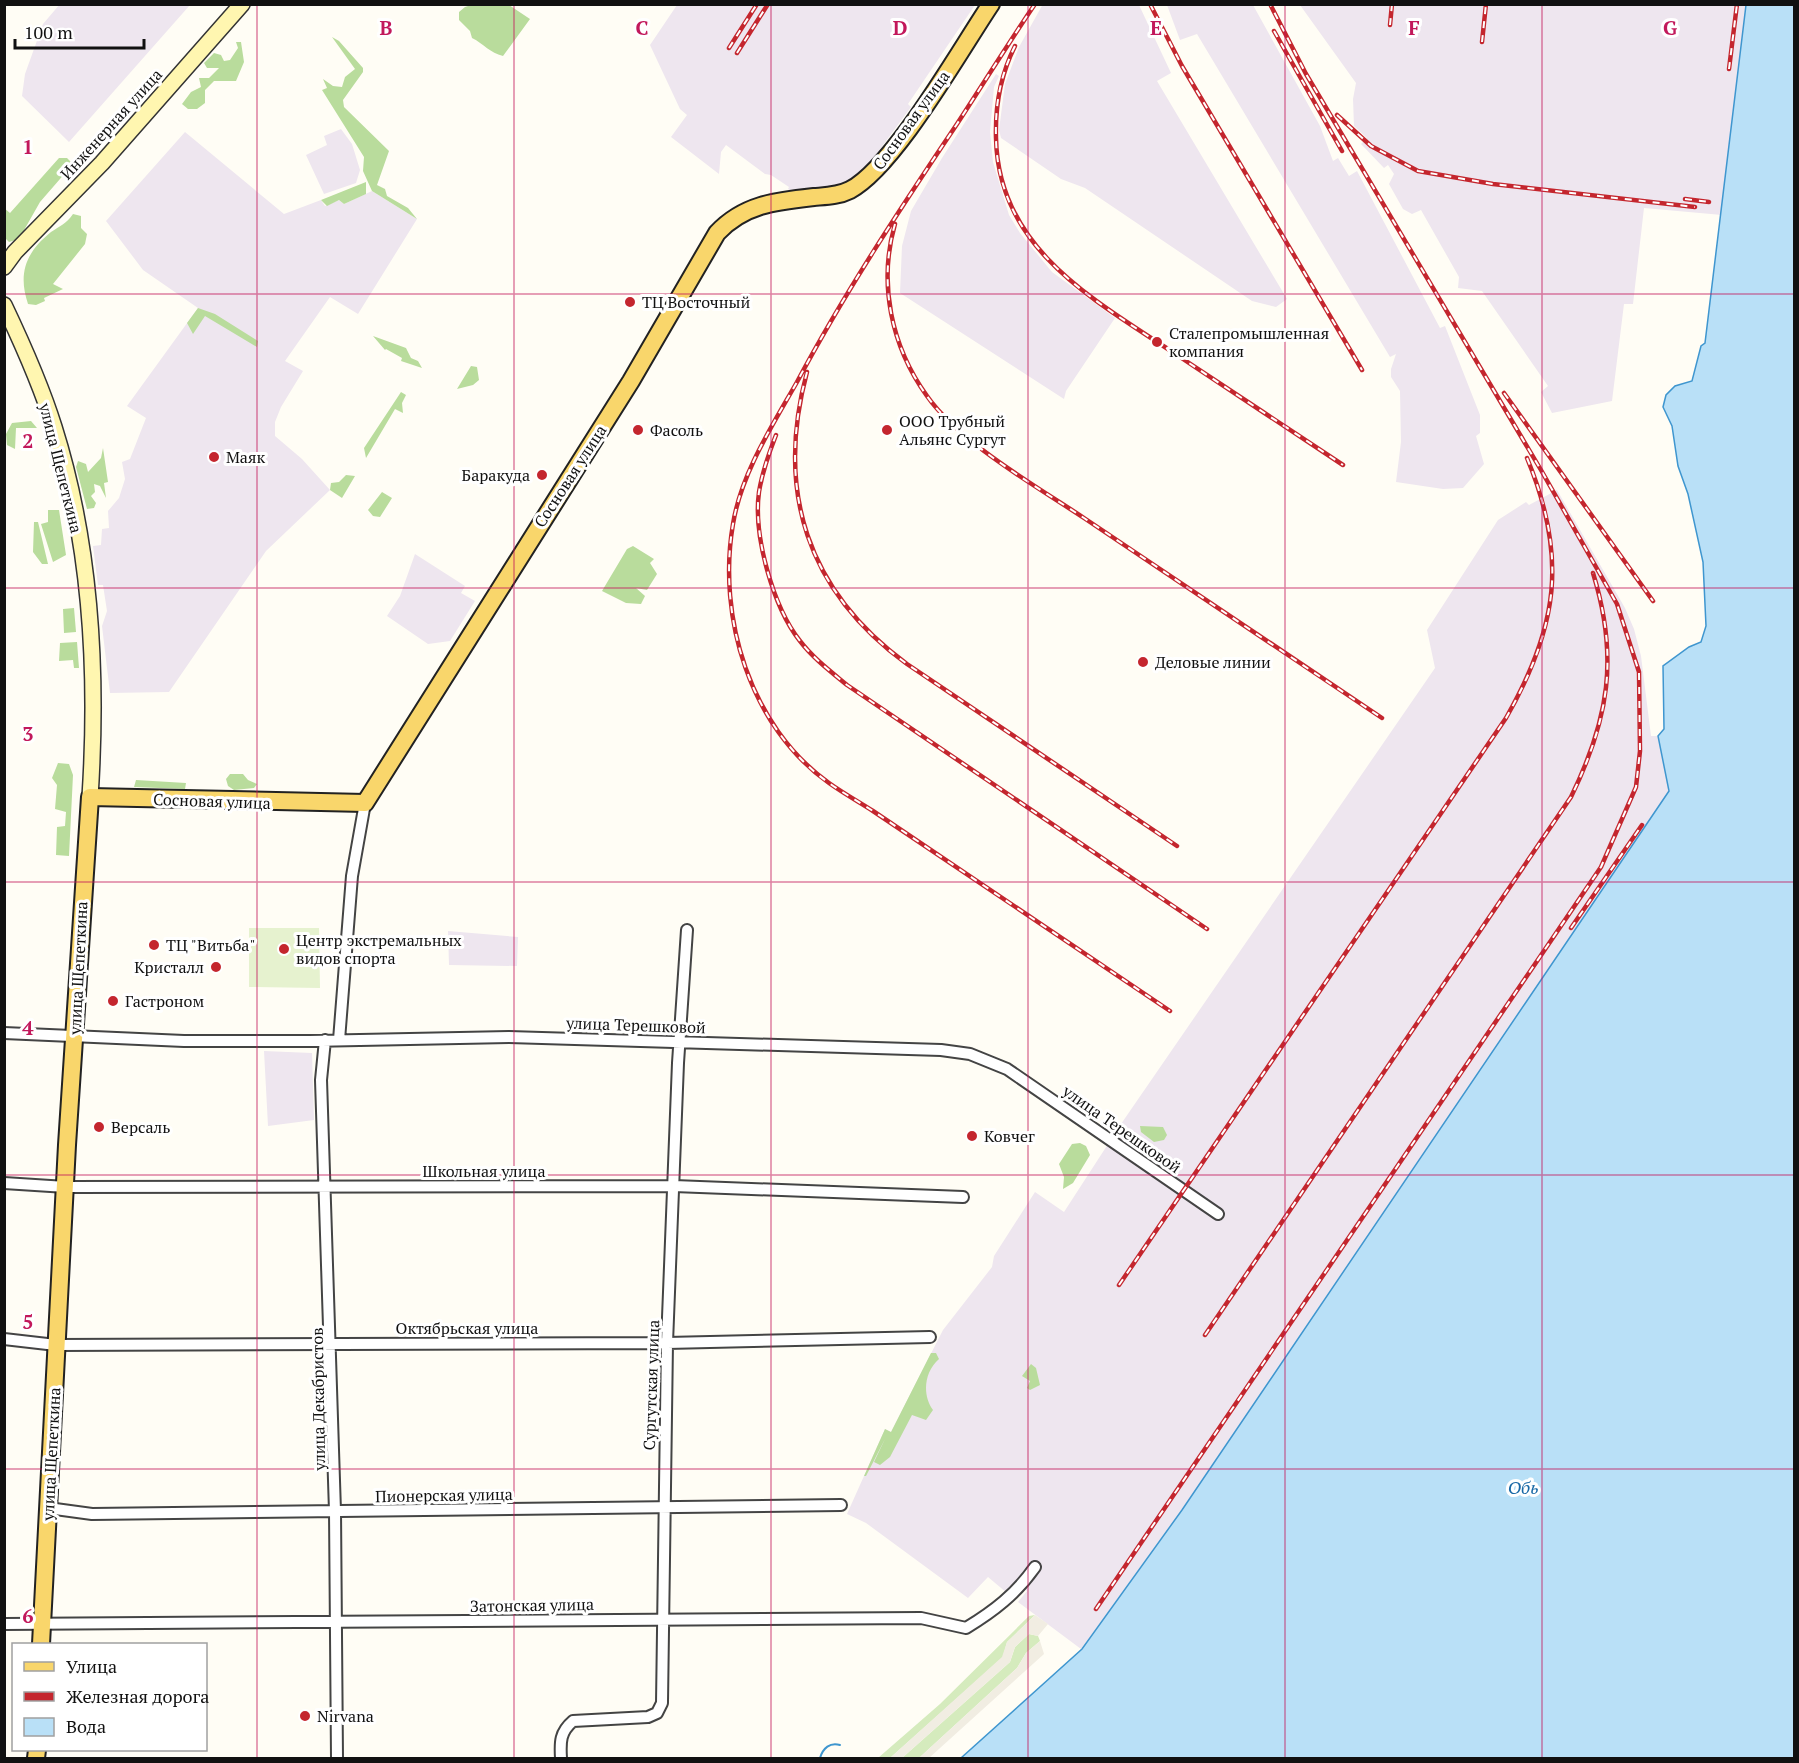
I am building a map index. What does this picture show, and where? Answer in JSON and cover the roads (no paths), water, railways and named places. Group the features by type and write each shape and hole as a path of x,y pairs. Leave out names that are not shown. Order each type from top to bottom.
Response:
{"main road":[{"name":"Инженерная улица","path":"4,267 102,163 242,4"},
{"name":"Сосновая улица","path":"90,796 365,803 631,381 717,233 737,216 760,205 841,194 870,176 908,127 991,4"},
{"path":"4,246 27,240"},
{"name":"улица Щепеткина","path":"4,305 44,398 55,430 76,520 87,608 93,702 90,796 56,1345 41,1643"}],"street":[{"path":"339,1040 352,876 365,803"},
{"name":"Сургутская улица","path":"561,1758 560,1741 564,1728 573,1721 648,1717 657,1713 663,1693 663,1507 667,1343 687,930"},
{"name":"улица Терешковой","path":"4,1033 184,1041 509,1037 941,1050 970,1054 994,1062 1033,1085 1218,1214"},
{"name":"улица Декабристов","path":"325,1040 321,1080 327,1186 335,1511 337,1758"},
{"name":"Школьная улица","path":"4,1183 66,1186 675,1186 963,1197"},
{"name":"Октябрьская улица","path":"4,1339 56,1345 331,1342 667,1343 930,1337"},
{"name":"Пионерская улица","path":"48,1508 92,1514 841,1505"},
{"name":"Затонская улица","path":"4,1624 921,1618 966,1628 998,1609 1021,1587 1035,1567"}],"water":[{"name":"Обь","path":"1746,5 1794,5 1794,1758 961,1758 1082,1649 1182,1510 1669,791 1658,736 1664,729 1663,666 1689,647 1701,642 1706,626 1703,562 1688,494 1678,466 1672,426 1663,407 1666,395 1675,386 1692,381 1701,346 1705,343"}],"waterway":[{"path":"820,1758 827,1747 833,1744 840,1745"}],"railway":[{"path":"729,48 757,4"},
{"path":"737,53 768,4"},
{"path":"1035,4 854,283 768,433 750,469 737,505 729,560 730,596 745,667 760,701 778,732 802,760 834,787 1170,1011"},
{"path":"1150,4 1182,66 1362,370"},
{"path":"1096,1609 1601,867 1636,787 1640,751 1639,672 1617,604 1541,470 1306,74 1270,4"},
{"path":"1390,25 1392,4"},
{"path":"1482,42 1486,4"},
{"path":"1729,69 1737,4"},
{"path":"1274,31 1342,151"},
{"path":"1015,46 999,91 996,138 1001,178 1014,212 1033,242 1058,269 1086,293 1343,465"},
{"path":"1337,115 1371,146 1418,171 1493,184 1695,207"},
{"path":"1685,199 1709,202"},
{"path":"895,224 888,269 891,313 904,356 927,396 941,413 1000,463 1382,718"},
{"path":"807,372 798,416 795,458 798,497 808,535 823,571 845,604 873,635 907,664 1177,846"},
{"path":"1504,393 1653,601"},
{"path":"776,435 759,492 759,529 767,570 781,609 790,627 805,647 847,685 1207,929"},
{"path":"1119,1285 1506,718 1524,685 1546,622 1551,591 1552,560 1540,494 1527,458"},
{"path":"1205,1335 1571,797 1594,741 1602,714 1606,687 1606,632 1593,573"},
{"path":"1571,928 1642,825"}],"place":[{"name":"ТЦ Восточный","path":"630,302"},
{"name":"Сталепромышленная компания","path":"1157,342"},
{"name":"Фасоль","path":"638,430"},
{"name":"ООО Трубный Альянс Сургут","path":"887,430"},
{"name":"Маяк","path":"214,457"},
{"name":"Баракуда","path":"542,475"},
{"name":"Деловые линии","path":"1143,662"},
{"name":"ТЦ \"Витьба\"","path":"154,945"},
{"name":"Центр экстремальных видов спорта","path":"284,949"},
{"name":"Кристалл","path":"216,967"},
{"name":"Гастроном","path":"113,1001"},
{"name":"Версаль","path":"99,1127"},
{"name":"Ковчег","path":"972,1136"},
{"name":"Nirvana","path":"305,1716"}]}
